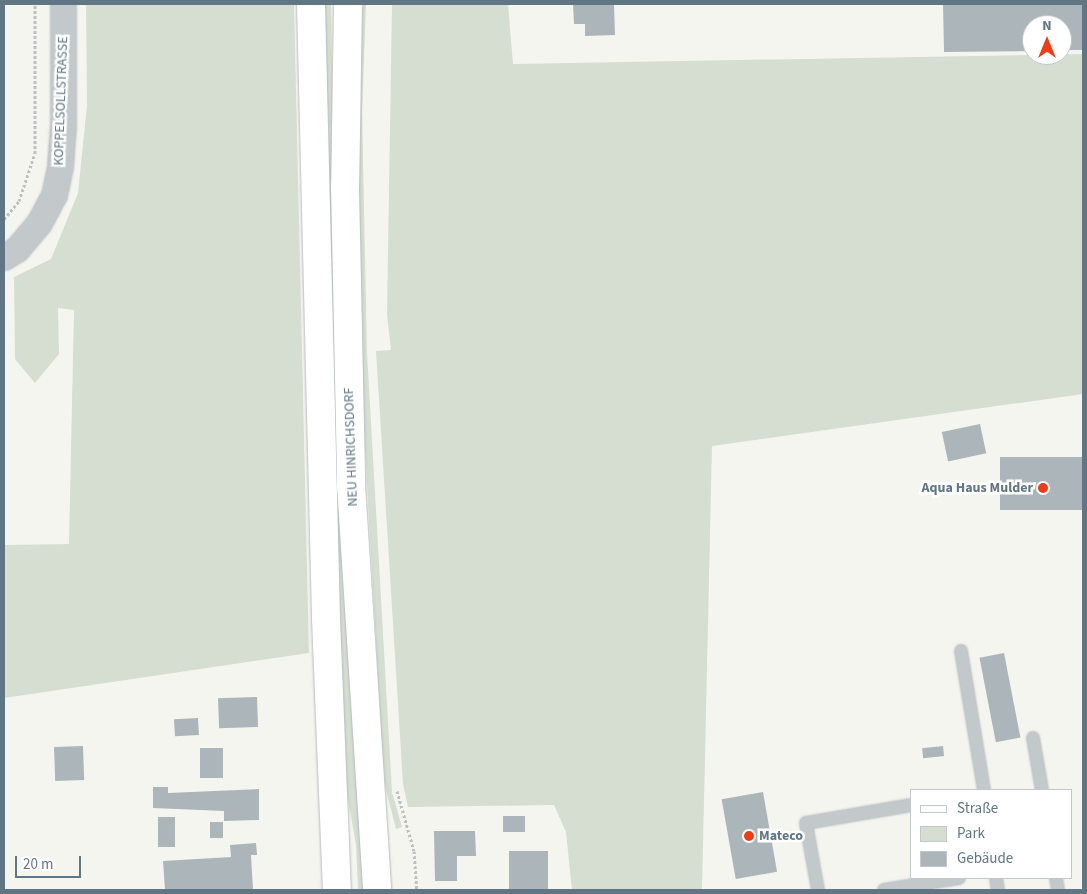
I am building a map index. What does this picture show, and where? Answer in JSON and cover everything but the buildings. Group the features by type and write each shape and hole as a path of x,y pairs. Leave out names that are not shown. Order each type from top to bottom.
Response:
{"main road":[{"name":"NEU HINRICHSDORF","path":"311,4 326,619 337,890"},
{"name":"NEU HINRICHSDORF","path":"348,4 346,187 351,485 377,890"}],"street":[{"name":"KOPPELSOLLSTRASSE","path":"4,257 17,248 39,224 54,195 60,166 63,4"}],"lane":[{"path":"961,650 984,789"},
{"path":"1033,738 1042,789"},
{"path":"818,890 806,823 910,805"},
{"path":"884,890 954,879"}],"path":[{"path":"4,219 19,201 35,153 35,4"},
{"path":"396,780 414,851 417,890"}],"green space":[{"path":"86,4 294,4 309,653 4,698 4,545 69,544 74,310 58,308 59,354 35,383 15,359 14,277 51,259 78,193 87,105"},
{"path":"320,4 331,4 339,491 365,890 358,890 356,845 347,794 330,489"},
{"path":"359,4 366,4 362,109 367,352 392,792 402,827 396,829 384,782 358,323"},
{"path":"392,4 508,4 513,64 1022,55 1022,65 1072,65 1072,54 1083,54 1083,394 712,446 702,890 572,890 566,832 554,805 408,807 403,784 376,351 391,350 387,314"}],"place":[{"name":"Aqua Haus Mulder","path":"1043,488"},
{"name":"Mateco","path":"749,836"}]}
